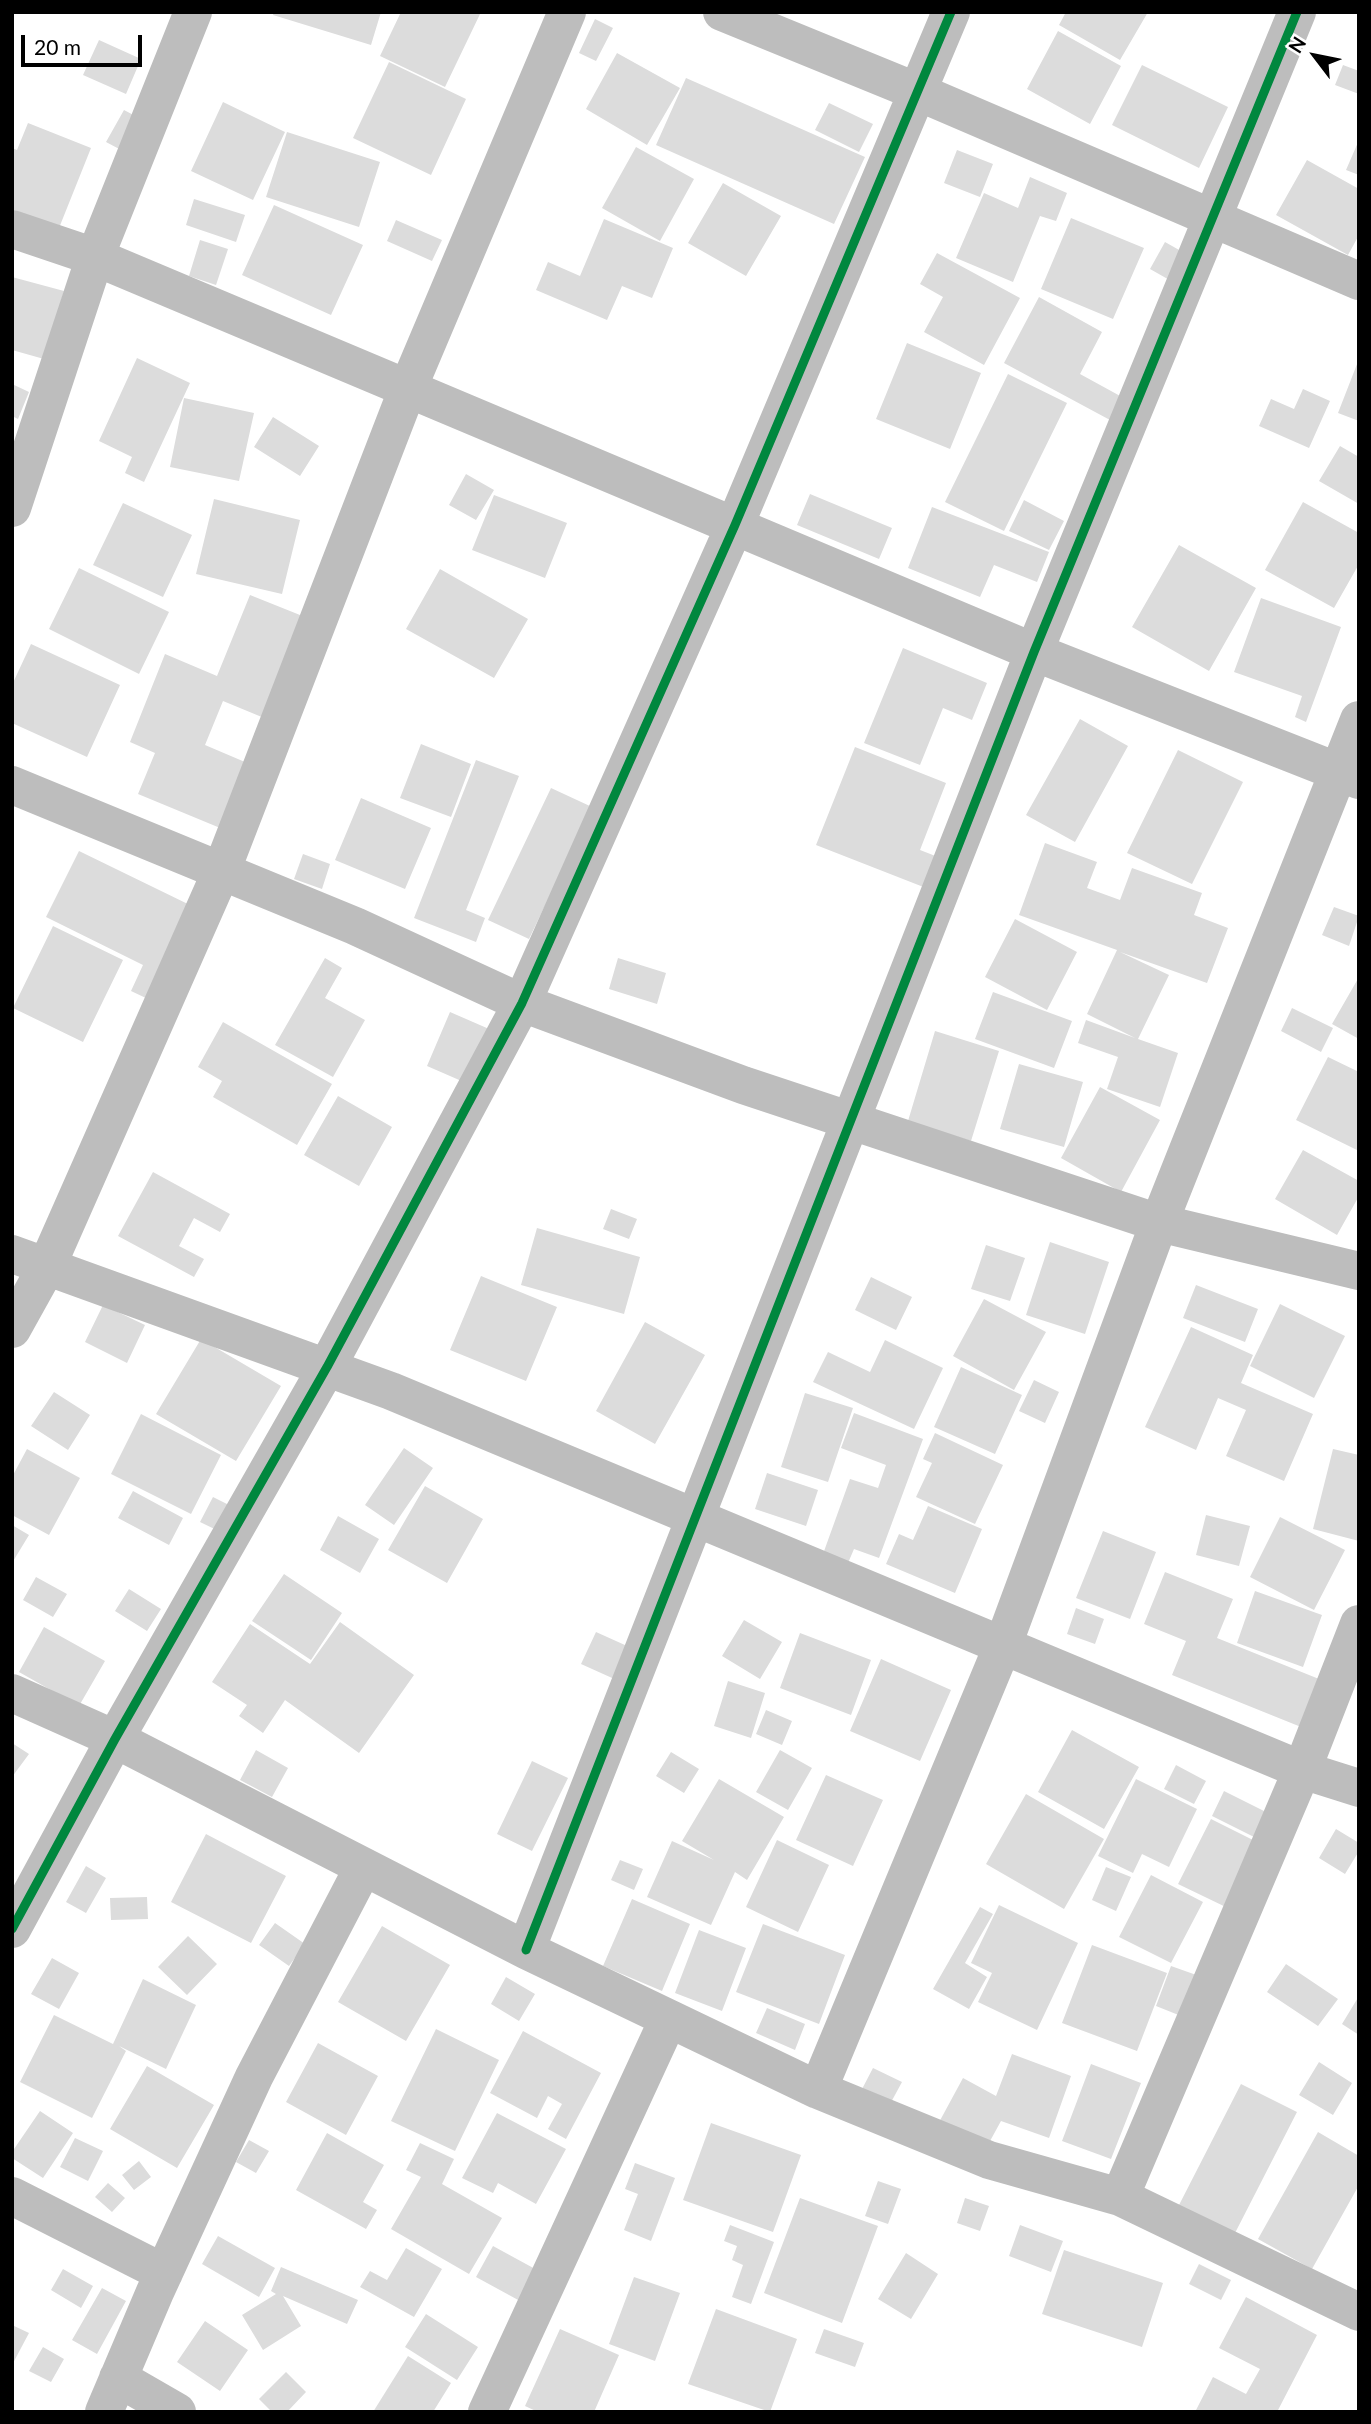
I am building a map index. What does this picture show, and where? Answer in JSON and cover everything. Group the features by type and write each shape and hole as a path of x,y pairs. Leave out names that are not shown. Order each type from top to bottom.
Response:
{"street":[{"path":"12,508 95,257 193,12"},
{"path":"12,1329 30,1260 221,872 408,388 567,12"},
{"path":"722,12 918,92 1359,281"},
{"path":"12,1929 115,1739 327,1367 522,1003 735,525 951,12"},
{"path":"526,1950 1034,652 1297,12"},
{"path":"12,229 95,257 1034,652 1348,776"},
{"path":"818,2090 1003,1646 1159,1223 1348,776 1359,720"},
{"path":"12,785 355,926 522,1003 851,1122 1159,1223 1359,1271"},
{"path":"30,1260 327,1367 1302,1770 1359,1788"},
{"path":"1120,2197 1302,1770 1359,1624"},
{"path":"12,1693 115,1739 526,1950 818,2090 989,2160 1120,2197 1355,2302"},
{"path":"177,2412 111,2395 254,2077 363,1868"},
{"path":"487,2412 668,2020"},
{"path":"12,2196 164,2273"}],"building":[{"path":"274,12 381,12 371,45 273,15"},
{"path":"401,12 481,12 445,87 380,56"},
{"path":"1066,12 1148,12 1120,60 1059,25"},
{"path":"595,19 613,28 596,61 579,53"},
{"path":"1058,31 1121,66 1090,124 1027,89"},
{"path":"99,40 141,59 126,94 83,75"},
{"path":"617,53 680,88 647,145 586,109"},
{"path":"389,62 466,99 431,175 353,138"},
{"path":"1142,65 1228,107 1199,168 1112,125"},
{"path":"1343,65 1359,71 1359,94 1335,85"},
{"path":"686,78 865,157 834,224 656,145"},
{"path":"223,102 285,132 253,200 191,171"},
{"path":"829,103 873,124 859,152 815,130"},
{"path":"124,110 141,119 123,151 106,142"},
{"path":"28,123 91,148 59,228 12,209 12,148 17,150"},
{"path":"287,132 380,162 359,227 266,197"},
{"path":"1359,140 1359,175 1346,170"},
{"path":"636,147 694,179 660,241 602,208"},
{"path":"957,150 993,164 980,197 944,183"},
{"path":"1307,160 1359,189 1359,235 1348,255 1276,215"},
{"path":"1030,177 1067,193 1056,221 1040,216 1013,282 956,258 984,193 1018,208"},
{"path":"723,183 781,216 746,276 688,243"},
{"path":"194,199 245,215 236,242 186,225"},
{"path":"274,205 363,245 331,315 242,275"},
{"path":"1071,218 1144,248 1113,319 1041,289"},
{"path":"604,219 673,248 652,298 622,286 607,320 536,290 548,262 580,276"},
{"path":"396,220 442,240 432,261 387,241"},
{"path":"200,240 228,249 216,285 189,276"},
{"path":"1165,242 1188,255 1173,282 1150,269"},
{"path":"937,253 1020,298 984,365 924,332 943,297 920,284"},
{"path":"12,277 64,291 44,359 12,350"},
{"path":"1039,297 1102,332 1080,374 1122,397 1110,420 1004,363"},
{"path":"907,343 981,373 950,449 876,419"},
{"path":"137,358 190,383 144,482 125,473 132,457 99,441"},
{"path":"1359,359 1359,421 1338,413"},
{"path":"1008,374 1067,403 1004,531 945,502"},
{"path":"12,384 29,392 18,419 12,416"},
{"path":"1303,389 1330,401 1309,448 1259,426 1271,399 1294,409"},
{"path":"184,398 254,413 239,481 170,467"},
{"path":"273,417 319,446 300,476 254,447"},
{"path":"1340,446 1359,457 1359,504 1319,481"},
{"path":"466,474 494,490 476,520 449,505"},
{"path":"810,494 892,528 879,559 797,525"},
{"path":"494,495 567,523 545,578 472,550"},
{"path":"214,499 300,520 282,594 196,574"},
{"path":"1024,500 1064,521 1049,550 1009,531"},
{"path":"1303,502 1359,533 1359,564 1334,608 1265,570"},
{"path":"123,503 192,535 163,597 93,565"},
{"path":"932,507 1049,552 1037,582 994,565 980,597 908,568"},
{"path":"1179,545 1256,588 1209,671 1132,627"},
{"path":"79,568 169,612 139,674 49,629"},
{"path":"440,569 528,619 494,678 406,629"},
{"path":"250,595 310,619 269,720 223,701 205,745 252,765 225,830 138,794 155,753 130,742 165,654 217,676"},
{"path":"1261,598 1341,627 1306,722 1295,717 1302,696 1234,672"},
{"path":"31,644 120,685 87,757 12,723 12,685"},
{"path":"903,648 987,683 972,720 943,708 920,765 864,743"},
{"path":"1080,719 1128,746 1075,842 1026,815"},
{"path":"421,744 471,764 451,817 400,798"},
{"path":"855,747 946,783 920,850 938,857 926,888 816,845"},
{"path":"1178,750 1243,782 1192,884 1127,853"},
{"path":"476,760 519,776 466,910 485,918 476,942 414,918"},
{"path":"551,788 592,807 529,939 488,920"},
{"path":"361,798 431,828 405,889 335,860"},
{"path":"1045,843 1097,862 1087,888 1120,900 1132,868 1202,893 1194,915 1228,928 1207,983 1120,952 1169,975 1138,1039 1178,1053 1160,1107 1107,1089 1118,1057 1078,1043 1086,1020 1135,1038 1087,1014 1117,950 1019,915"},
{"path":"79,851 194,907 148,999 131,991 143,965 46,917"},
{"path":"303,854 330,864 322,889 294,879"},
{"path":"1334,907 1359,916 1349,946 1322,935"},
{"path":"1015,919 1077,952 1047,1010 985,977"},
{"path":"53,926 123,960 83,1042 13,1008"},
{"path":"325,958 342,968 325,998 365,1020 333,1077 275,1045"},
{"path":"618,958 666,973 657,1004 609,989"},
{"path":"1359,977 1359,1039 1332,1024"},
{"path":"993,992 1072,1021 1054,1068 975,1039"},
{"path":"1292,1008 1333,1028 1321,1052 1281,1031"},
{"path":"450,1012 496,1032 473,1086 427,1066"},
{"path":"223,1022 332,1084 297,1145 213,1097 222,1081 198,1067"},
{"path":"935,1031 999,1051 971,1141 908,1121"},
{"path":"1328,1057 1359,1072 1359,1151 1296,1120"},
{"path":"1019,1064 1083,1082 1064,1147 1000,1129"},
{"path":"1100,1087 1160,1120 1121,1192 1061,1158"},
{"path":"338,1096 392,1127 359,1186 304,1155"},
{"path":"1303,1150 1359,1181 1359,1196 1337,1235 1275,1199"},
{"path":"153,1172 230,1214 220,1232 194,1218 179,1246 204,1259 194,1277 118,1236"},
{"path":"611,1209 637,1219 629,1239 603,1229"},
{"path":"537,1228 640,1257 624,1314 521,1285"},
{"path":"1050,1242 1109,1262 1085,1334 1026,1315"},
{"path":"986,1245 1025,1258 1010,1301 971,1289"},
{"path":"481,1276 557,1307 526,1381 450,1350"},
{"path":"871,1277 912,1297 896,1330 855,1310"},
{"path":"1196,1285 1258,1309 1245,1342 1183,1318"},
{"path":"984,1299 1046,1332 1014,1390 953,1356"},
{"path":"1280,1304 1345,1336 1314,1398 1250,1366"},
{"path":"103,1305 145,1325 127,1363 85,1342"},
{"path":"645,1322 705,1355 655,1444 596,1411"},
{"path":"1191,1327 1253,1355 1241,1383 1313,1414 1284,1481 1226,1456 1246,1410 1218,1398 1196,1450 1145,1427"},
{"path":"201,1339 281,1386 236,1461 156,1414"},
{"path":"885,1340 943,1368 914,1429 813,1382 828,1352 870,1372"},
{"path":"961,1367 1022,1395 995,1454 934,1427"},
{"path":"1034,1380 1059,1392 1045,1423 1019,1411"},
{"path":"54,1392 90,1415 68,1450 31,1426"},
{"path":"805,1393 853,1408 828,1482 781,1467"},
{"path":"854,1413 923,1439 879,1558 854,1549 848,1563 823,1554 850,1479 878,1488 886,1465 841,1448"},
{"path":"141,1414 221,1455 191,1514 111,1474"},
{"path":"935,1433 1003,1465 975,1524 916,1497 932,1463 923,1459"},
{"path":"404,1448 433,1468 394,1525 365,1505"},
{"path":"27,1449 80,1478 49,1535 12,1515 12,1477"},
{"path":"1333,1449 1359,1455 1359,1541 1313,1529"},
{"path":"767,1473 818,1490 806,1526 755,1509"},
{"path":"425,1486 483,1519 447,1583 388,1550"},
{"path":"133,1491 183,1518 169,1545 118,1518"},
{"path":"213,1497 241,1511 229,1536 200,1522"},
{"path":"928,1506 982,1529 955,1593 886,1564 899,1534 913,1540"},
{"path":"1206,1515 1250,1526 1239,1566 1196,1555"},
{"path":"338,1516 379,1539 360,1573 320,1550"},
{"path":"1280,1517 1345,1550 1314,1610 1250,1577"},
{"path":"12,1525 29,1535 12,1563"},
{"path":"1103,1531 1156,1552 1130,1619 1076,1598"},
{"path":"1165,1572 1233,1599 1217,1638 1324,1681 1306,1729 1172,1675 1186,1641 1144,1624"},
{"path":"284,1574 342,1613 311,1660 252,1621"},
{"path":"36,1577 67,1594 53,1617 23,1600"},
{"path":"129,1589 161,1609 147,1631 115,1611"},
{"path":"1255,1591 1322,1615 1303,1667 1237,1643"},
{"path":"1076,1608 1104,1619 1095,1644 1067,1634"},
{"path":"744,1620 782,1642 760,1679 722,1656"},
{"path":"340,1622 414,1675 359,1753 285,1700 263,1733 239,1716 247,1705 212,1682 250,1624 310,1664"},
{"path":"44,1627 105,1661 79,1706 19,1672"},
{"path":"596,1632 636,1650 621,1682 581,1664"},
{"path":"800,1633 871,1660 851,1715 780,1688"},
{"path":"881,1659 951,1690 920,1761 850,1731"},
{"path":"728,1681 765,1693 751,1738 714,1726"},
{"path":"766,1710 792,1721 782,1745 756,1734"},
{"path":"1072,1730 1139,1767 1104,1829 1038,1792"},
{"path":"12,1743 29,1754 12,1777"},
{"path":"256,1750 288,1768 272,1797 240,1780"},
{"path":"780,1750 812,1768 788,1810 756,1792"},
{"path":"671,1752 699,1769 684,1793 656,1776"},
{"path":"532,1761 568,1778 532,1851 497,1834"},
{"path":"1176,1765 1206,1781 1194,1804 1164,1789"},
{"path":"826,1775 883,1800 853,1866 796,1840"},
{"path":"719,1779 784,1817 747,1880 735,1872 711,1925 647,1897 672,1841 714,1860 682,1841"},
{"path":"1136,1779 1197,1809 1169,1867 1142,1854 1133,1873 1098,1856"},
{"path":"1224,1791 1284,1821 1272,1846 1212,1816"},
{"path":"1026,1794 1104,1839 1064,1909 986,1864"},
{"path":"1211,1819 1265,1846 1232,1910 1178,1884"},
{"path":"1336,1829 1359,1843 1359,1851 1345,1874 1319,1858"},
{"path":"206,1834 286,1876 251,1943 171,1902"},
{"path":"777,1840 829,1865 798,1932 746,1907"},
{"path":"620,1860 643,1869 634,1890 611,1880"},
{"path":"86,1866 106,1878 86,1913 66,1902"},
{"path":"1106,1867 1131,1877 1116,1911 1092,1900"},
{"path":"1151,1875 1203,1902 1171,1963 1119,1937"},
{"path":"147,1897 148,1919 111,1920 110,1898"},
{"path":"632,1899 690,1924 662,1991 603,1966"},
{"path":"999,1905 1078,1943 1037,2030 978,2002 992,1973 971,1963"},
{"path":"980,1907 993,1914 965,1963 987,1977 969,2009 933,1989"},
{"path":"275,1923 305,1944 289,1966 259,1945"},
{"path":"763,1924 845,1955 819,2024 736,1992"},
{"path":"382,1926 450,1965 406,2041 338,2002"},
{"path":"699,1930 746,1948 722,2011 675,1993"},
{"path":"188,1936 217,1964 187,1995 158,1967"},
{"path":"1092,1945 1167,1973 1137,2051 1062,2023"},
{"path":"52,1958 79,1973 59,2009 31,1994"},
{"path":"1286,1964 1338,1999 1318,2026 1267,1992"},
{"path":"1171,1966 1202,1977 1186,2018 1156,2006"},
{"path":"506,1977 535,1994 519,2021 491,2004"},
{"path":"143,1979 196,2005 166,2069 119,2046 126,2051 92,2118 20,2082 54,2015 113,2044"},
{"path":"1359,1996 1359,2035 1342,2024"},
{"path":"767,2008 805,2024 795,2050 756,2033"},
{"path":"436,2029 499,2060 455,2151 391,2121"},
{"path":"523,2031 601,2073 566,2139 548,2129 562,2104 548,2096 537,2118 490,2093"},
{"path":"318,2043 378,2076 346,2135 286,2102"},
{"path":"1012,2054 1071,2076 1049,2138 1001,2121 984,2152 937,2126 963,2078 996,2096"},
{"path":"1319,2062 1352,2083 1333,2115 1299,2095"},
{"path":"1091,2064 1141,2083 1111,2159 1062,2141"},
{"path":"147,2066 214,2105 177,2168 110,2129"},
{"path":"873,2068 902,2082 889,2106 861,2091"},
{"path":"1241,2084 1297,2112 1234,2235 1178,2207"},
{"path":"40,2111 73,2133 43,2178 12,2158 12,2152"},
{"path":"497,2113 566,2149 536,2204 498,2183 493,2193 462,2178"},
{"path":"711,2123 801,2155 773,2232 683,2200"},
{"path":"1318,2132 1359,2156 1359,2185 1312,2269 1258,2239"},
{"path":"327,2133 384,2165 363,2202 377,2210 366,2229 296,2190"},
{"path":"75,2138 103,2151 88,2181 60,2167"},
{"path":"249,2140 269,2151 256,2173 236,2162"},
{"path":"420,2143 454,2159 442,2184 502,2218 469,2274 391,2229 421,2177 406,2170"},
{"path":"139,2161 151,2177 134,2190 122,2175"},
{"path":"635,2163 675,2178 651,2241 624,2230 638,2194 625,2189"},
{"path":"878,2181 901,2189 888,2224 865,2216"},
{"path":"108,2183 125,2198 112,2212 95,2197"},
{"path":"800,2198 878,2226 842,2323 764,2293"},
{"path":"965,2198 989,2206 980,2231 957,2223"},
{"path":"730,2225 774,2242 751,2304 732,2297 743,2265 732,2260 737,2246 724,2241"},
{"path":"1020,2225 1063,2241 1051,2272 1009,2256"},
{"path":"218,2236 275,2268 259,2297 202,2264"},
{"path":"493,2246 537,2270 520,2301 476,2277"},
{"path":"406,2248 442,2269 414,2317 360,2287 370,2271 387,2280"},
{"path":"1064,2250 1163,2283 1142,2347 1042,2314"},
{"path":"906,2253 938,2274 911,2319 878,2299"},
{"path":"1199,2264 1231,2280 1221,2300 1189,2284"},
{"path":"281,2267 358,2300 347,2324 283,2296 301,2326 263,2350 242,2315 276,2294 271,2291"},
{"path":"63,2269 93,2286 81,2308 51,2290"},
{"path":"634,2277 680,2293 655,2361 609,2344"},
{"path":"102,2288 126,2301 97,2354 72,2340"},
{"path":"1246,2297 1317,2335 1277,2412 1195,2412 1213,2377 1246,2394 1260,2369 1219,2348"},
{"path":"716,2309 797,2339 770,2412 688,2384"},
{"path":"426,2314 478,2347 457,2380 405,2347"},
{"path":"205,2321 248,2350 220,2391 177,2362"},
{"path":"12,2325 29,2333 12,2365"},
{"path":"560,2329 619,2355 594,2412 538,2412 525,2406"},
{"path":"824,2329 864,2343 855,2367 815,2353"},
{"path":"43,2347 64,2359 51,2382 29,2371"},
{"path":"408,2356 451,2383 433,2412 373,2412"},
{"path":"286,2372 306,2392 287,2412 272,2412 259,2399"}],"cycle path":[{"path":"12,1929 115,1739 327,1367 522,1003 735,525 951,12"},
{"path":"526,1950 1034,652 1297,12"}]}
